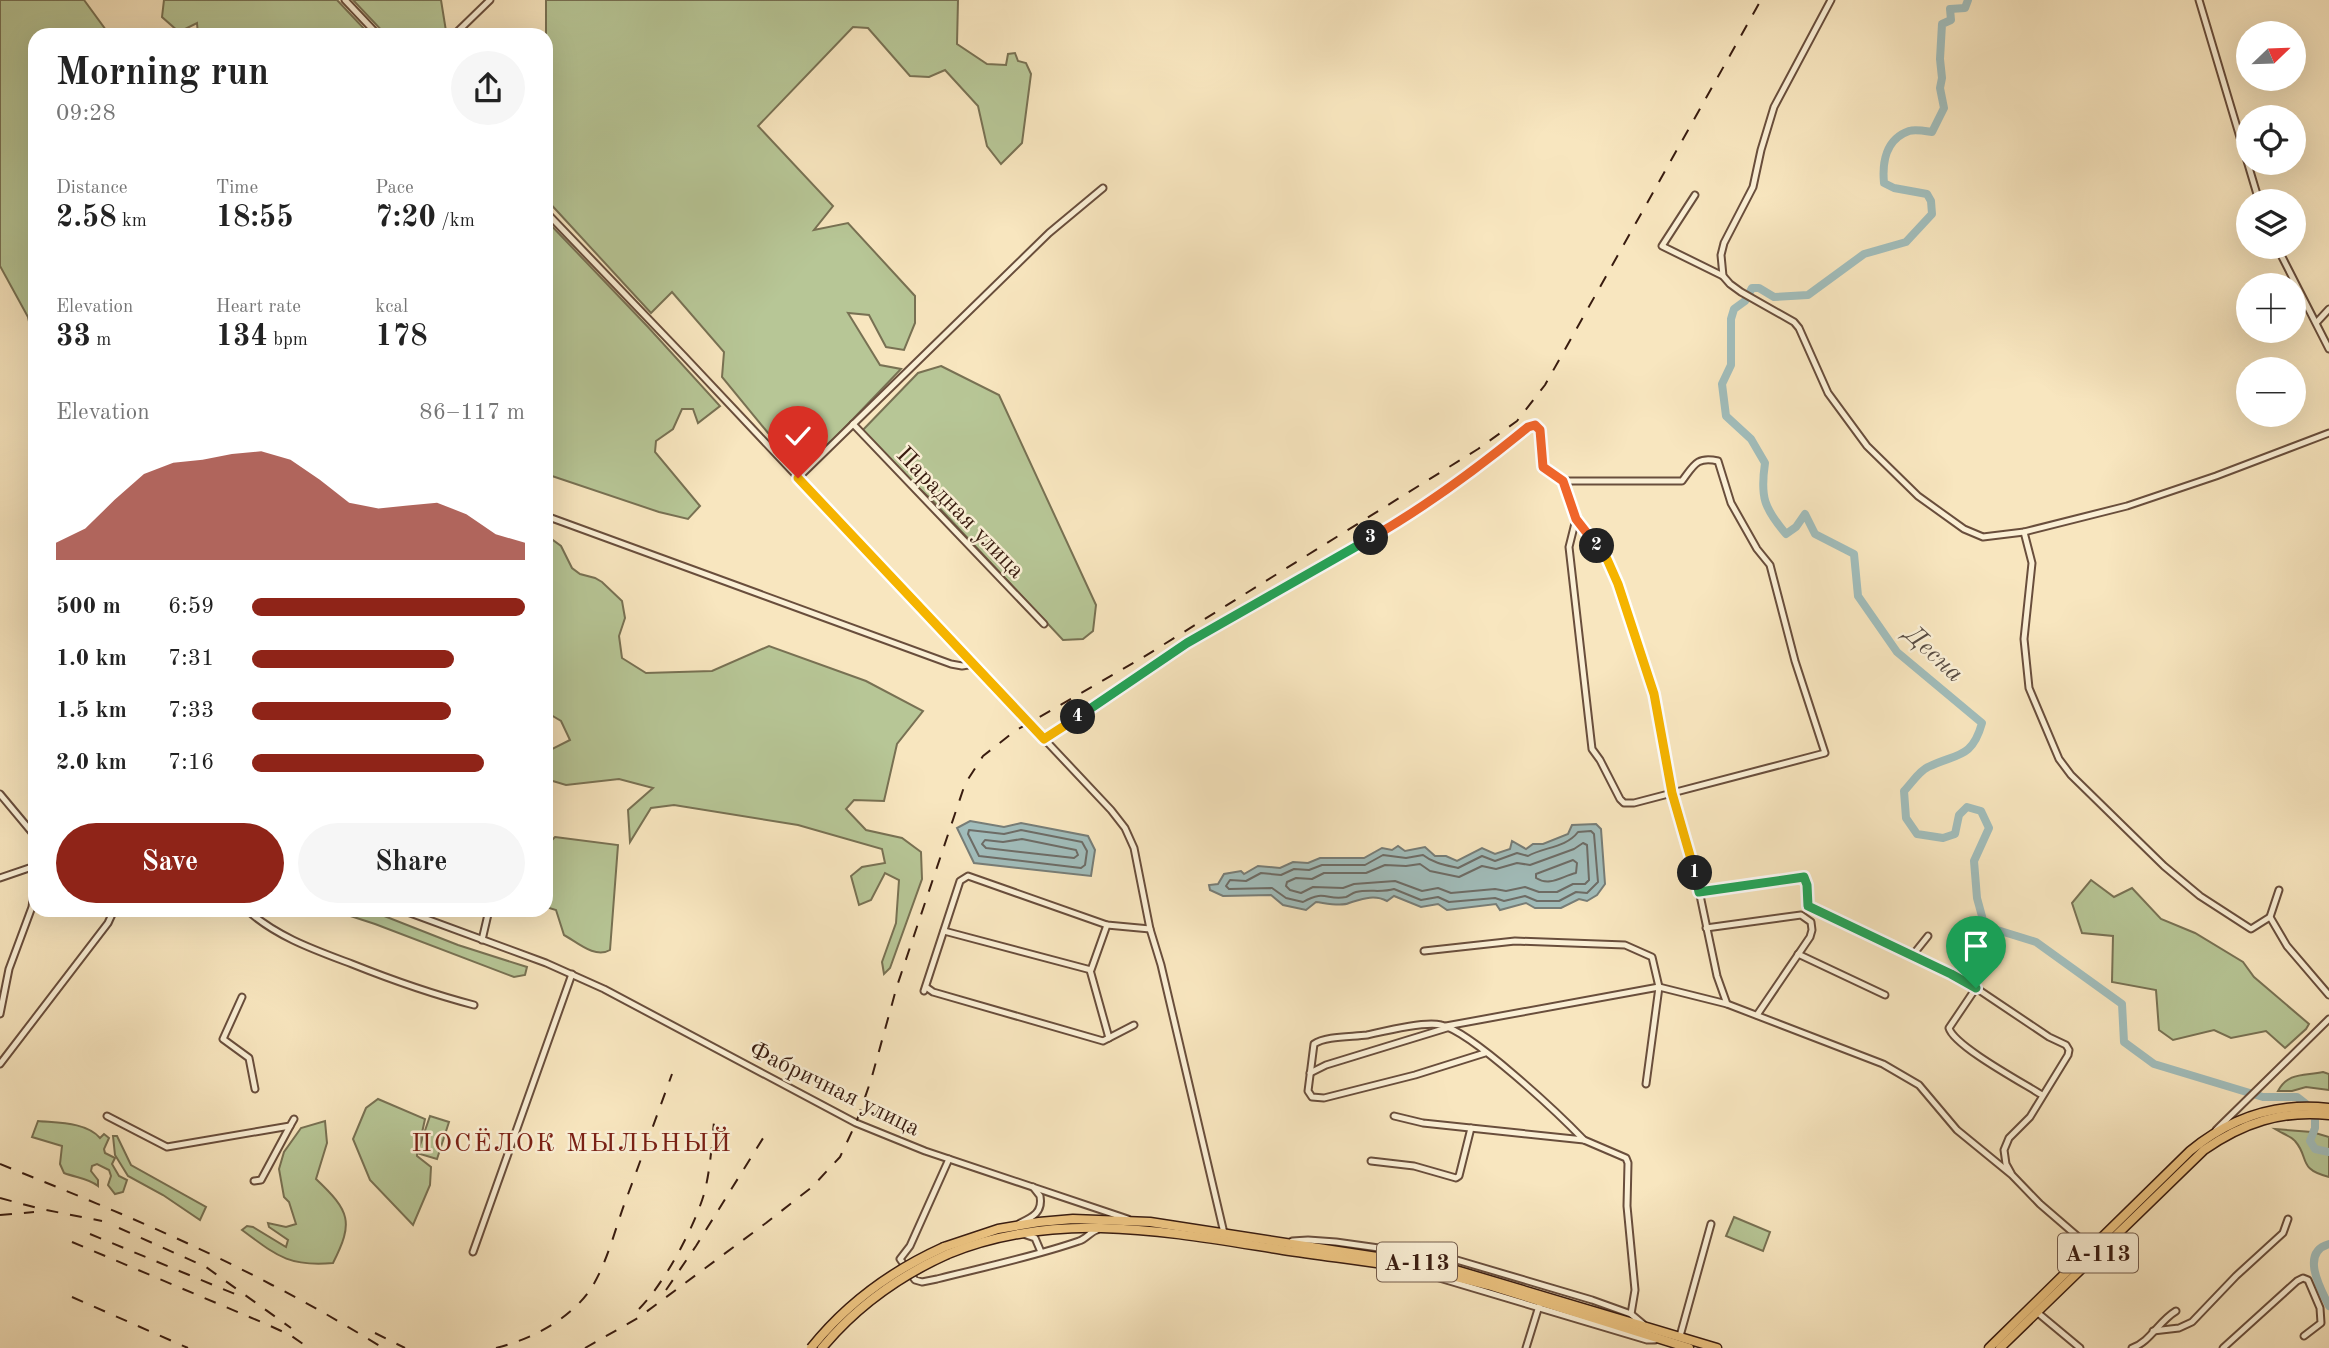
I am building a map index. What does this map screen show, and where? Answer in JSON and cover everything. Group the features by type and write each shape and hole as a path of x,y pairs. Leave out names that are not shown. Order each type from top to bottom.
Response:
{"highway":[{"name":"А-113","path":"1989,1348 2190,1151 2209,1136 2288,1107 2329,1108"},
{"name":"А-113","path":"2000,1348 2204,1150 2250,1120 2288,1114 2329,1115"},
{"name":"А-113","path":"822,1348 850,1318 887,1289 974,1236 1073,1219 1134,1221 1449,1268 1717,1348"},
{"name":"А-113","path":"1015,1230 1149,1229 1414,1268 1480,1283 1689,1348"},
{"name":"А-113","path":"811,1348 844,1312 868,1292 904,1267 946,1251"}],"street":[{"path":"345,0 371,28"},
{"path":"461,28 490,0"},
{"path":"1723,276 1721,268 1724,243 1753,187 1760,150 1774,107 1831,0"},
{"path":"2199,0 2255,189"},
{"path":"798,478 1049,233 1103,188"},
{"path":"1695,195 1662,246 1723,276 1742,293 1794,322 1840,411 1867,446 1910,489 1964,530 1975,535 1991,537 2024,532 2127,506 2329,433"},
{"path":"553,219 975,664 1125,828 1134,848 1150,929 1161,964 1224,1233"},
{"path":"2283,259 2329,349"},
{"path":"2317,322 2329,309"},
{"name":"Парадная улица","path":"853,424 1044,624"},
{"path":"1044,739 1187,643 1376,535 1445,492 1528,427 1535,425 1540,430 1543,467 1563,481 1682,481 1696,462 1707,458 1718,461 1731,503 1757,549 1770,565 1795,661 1825,753 1634,803 1625,803 1620,799 1592,749 1569,547 1576,519"},
{"path":"1563,481 1576,519 1607,559 1618,584 1654,694 1672,793 1688,843 1717,976 1727,1004"},
{"path":"553,519 951,664 975,664"},
{"path":"2024,532 2032,563 2024,639 2029,688 2059,759 2071,775 2140,844 2200,896 2251,929 2270,917 2279,890"},
{"path":"0,794 28,828"},
{"path":"0,878 28,868"},
{"path":"1134,1025 1103,1041 925,989 960,881 968,876 1107,925 1150,929"},
{"path":"1699,892 1804,877 1808,906 1976,988 2068,1048 2068,1055 2029,1117 2009,1138 2004,1150 2006,1164 2012,1175"},
{"path":"1706,928 1801,915 1810,920 1812,930 1757,1015"},
{"path":"0,1014 9,969 29,917"},
{"path":"1,1059 111,917"},
{"path":"255,917 302,944 422,991 474,1005"},
{"name":"Фабричная улица","path":"421,917 572,974 856,1123 949,1159 1134,1221"},
{"path":"482,940 487,917"},
{"path":"2270,917 2287,946 2329,995"},
{"path":"1107,925 1090,970 1109,1038"},
{"path":"944,931 1090,970"},
{"path":"1912,956 1928,936"},
{"path":"1424,951 1515,941 1625,945 1652,957 1659,987 1646,1084"},
{"path":"1798,954 1885,995"},
{"path":"472,1252 572,974"},
{"path":"1310,1073 1326,1065 1448,1027 1659,987 1727,1004 1757,1015 1883,1064 1919,1085 1957,1130 2012,1175 2040,1204 2091,1248"},
{"path":"1976,988 1950,1028 1951,1033 1962,1044 2042,1095"},
{"path":"242,997 223,1039 249,1058 255,1089"},
{"path":"2209,1136 2329,1019"},
{"path":"1485,1053 1437,1069 1317,1099 1308,1091 1314,1044 1321,1039 1439,1024 1448,1027 1485,1053 1543,1101 1584,1140"},
{"path":"107,1116 167,1147 290,1126"},
{"path":"1394,1116 1423,1122 1584,1140 1626,1158 1627,1206 1635,1290 1631,1314"},
{"path":"254,1181 261,1180 294,1119"},
{"path":"1371,1161 1414,1166 1456,1178 1459,1176 1471,1128"},
{"path":"949,1159 910,1246 900,1259 912,1278 926,1282 1082,1240 1090,1233 1106,1228"},
{"path":"1015,1230 1037,1213 1041,1205 1038,1192 1027,1184"},
{"path":"2154,1331 2179,1328 2192,1322 2236,1276 2283,1233 2288,1219"},
{"path":"1680,1336 1711,1224"},
{"path":"1015,1230 1032,1236 1041,1252"},
{"path":"1281,1242 1336,1242 1450,1258 1539,1283 1631,1314 1646,1326"},
{"path":"1414,1268 1436,1277 1647,1340 1663,1340"},
{"path":"2223,1348 2257,1315 2303,1278 2308,1280 2320,1308 2321,1323 2304,1336"},
{"path":"1526,1348 1539,1306"},
{"path":"2132,1348 2141,1345 2166,1317 2176,1311"},
{"path":"2038,1313 2080,1348"}],"green space":[{"path":"0,0 84,0 105,28 28,28 28,317 0,266"},
{"path":"164,0 337,0 363,28 197,28 197,23 187,28 174,28 162,17"},
{"path":"353,0 441,0 446,28 379,28"},
{"path":"546,0 958,0 957,44 987,64 1006,65 1008,54 1015,53 1018,61 1026,63 1031,74 1022,143 1001,164 987,146 978,106 945,70 929,77 910,76 868,28 853,27 758,126 833,206 814,230 848,223 915,296 915,323 904,350 886,347 869,315 848,313 880,365 901,369 809,465 796,467 722,377 724,352 672,292 651,313 553,207 553,28 546,28"},
{"path":"553,227 720,406 698,423 693,409 682,409 673,429 656,441 655,452 700,506 688,519 553,476"},
{"path":"941,366 999,395 1096,605 1093,631 1083,639 1063,640 933,501 859,434 918,373"},
{"path":"553,540 561,546 572,568 602,582 622,601 625,618 619,636 622,658 646,673 712,671 769,646 866,681 923,711 897,744 884,801 854,800 846,809 866,830 902,838 921,852 922,879 890,968 884,974 882,962 896,923 899,880 885,873 871,900 859,905 851,876 862,867 885,863 882,849 798,825 674,805 651,808 630,842 628,810 653,788 619,779 566,785 553,781 553,748 570,740 561,721 553,716"},
{"path":"555,837 618,845 610,950 592,951 564,935 556,910 553,909"},
{"path":"2091,880 2114,897 2132,888 2161,919 2195,933 2243,962 2254,977 2309,1024 2306,1029 2285,1048 2266,1031 2231,1038 2214,1030 2173,1040 2159,1030 2156,990 2112,982 2113,936 2082,933 2072,903"},
{"path":"354,917 387,917 458,945 527,967 525,975 514,977"},
{"path":"2323,1072 2329,1074 2329,1090 2306,1087 2278,1091 2292,1078"},
{"path":"378,1099 425,1119 418,1151 430,1116 449,1122 437,1159 417,1153 417,1156 431,1167 430,1185 413,1225 370,1180 353,1139 366,1108"},
{"path":"38,1121 80,1126 100,1138 104,1134 109,1138 105,1153 115,1158 112,1164 119,1176 127,1180 123,1192 115,1194 108,1185 111,1176 109,1170 97,1164 92,1166 91,1171 98,1180 98,1186 64,1173 60,1164 62,1146 32,1137"},
{"path":"325,1121 327,1143 316,1179 342,1209 346,1227 344,1237 333,1263 293,1261 274,1252 242,1230 247,1226 253,1227 286,1247 288,1240 269,1227 268,1223 286,1227 296,1224 289,1202 284,1197 279,1169 284,1152 301,1128"},
{"path":"2275,1129 2312,1132 2329,1137 2329,1177 2308,1167 2295,1141"},
{"path":"113,1136 117,1136 131,1165 206,1207 200,1220 128,1176 115,1155"},
{"path":"1734,1217 1770,1232 1763,1251 1726,1236"}],"water":[{"path":"970,821 1004,827 1021,823 1088,836 1095,850 1091,876 974,863 957,828"},
{"path":"1596,824 1601,829 1605,884 1597,895 1587,901 1579,899 1561,908 1535,908 1526,903 1500,910 1496,904 1447,910 1438,904 1421,907 1394,896 1387,901 1368,898 1342,905 1316,902 1306,910 1283,905 1271,895 1223,896 1210,890 1209,885 1218,884 1224,874 1241,871 1244,874 1258,866 1280,868 1293,862 1308,863 1320,858 1364,858 1382,848 1392,850 1398,846 1405,851 1425,847 1435,856 1446,856 1457,861 1482,848 1495,854 1510,849 1512,841 1526,849 1533,844 1543,844 1568,834 1572,825"}],"waterway":[{"name":"Десна","path":"1968,0 1965,8 1950,9 1951,20 1942,24 1940,88 1944,108 1932,132 1915,130 1901,135 1890,145 1885,159 1884,183 1894,188 1927,194 1931,201 1932,214 1906,242 1864,254 1808,295 1774,297 1759,288 1752,288 1745,301 1734,309 1731,319 1731,365 1722,384 1726,416 1751,439 1765,463 1765,502 1786,534 1796,527 1805,514 1815,534 1854,554 1858,596 1897,652 1982,723 1978,735 1968,749 1925,769 1904,791 1906,818 1917,834 1943,838 1955,834 1959,815 1967,807 1981,811 1989,828 1974,861 1977,898 1983,920 1994,929 2036,942 2122,1004 2124,1042 2154,1064 2263,1097 2297,1097 2306,1104 2315,1118 2315,1128 2310,1141 2315,1149 2329,1152"},
{"name":"Десна","path":"2329,1244 2320,1248 2314,1262 2317,1281 2329,1306"}],"railway":[{"path":"585,1348 638,1318 766,1223 812,1187 840,1157 856,1123 871,1080 897,986 965,784 983,756 1015,731 1142,658 1478,449 1517,421 1545,385 1761,0"},
{"path":"496,1348 535,1334 560,1320 581,1301 596,1281 672,1074"},
{"path":"639,1309 668,1271 699,1208 708,1174 715,1112"},
{"path":"666,1290 765,1135"},
{"path":"0,1164 104,1206 206,1252 300,1300 383,1348"},
{"path":"0,1198 102,1221"},
{"path":"0,1215 34,1212"},
{"path":"119,1228 206,1267 291,1328"},
{"path":"90,1234 235,1294"},
{"path":"72,1242 266,1324 309,1348"},
{"path":"72,1297 188,1348"},
{"path":"375,1333 405,1348"}],"district":[{"name":"ПОСЁЛОК МЫЛЬНЫЙ","path":"572,1142"}],"route":[{"path":"798,478 1044,739 1187,643 1376,535 1445,492 1528,427 1535,425 1542,438 1543,467 1563,481 1576,519 1607,559 1618,584 1654,694 1672,793 1688,843 1699,892 1804,877 1808,906 1976,988"}]}
